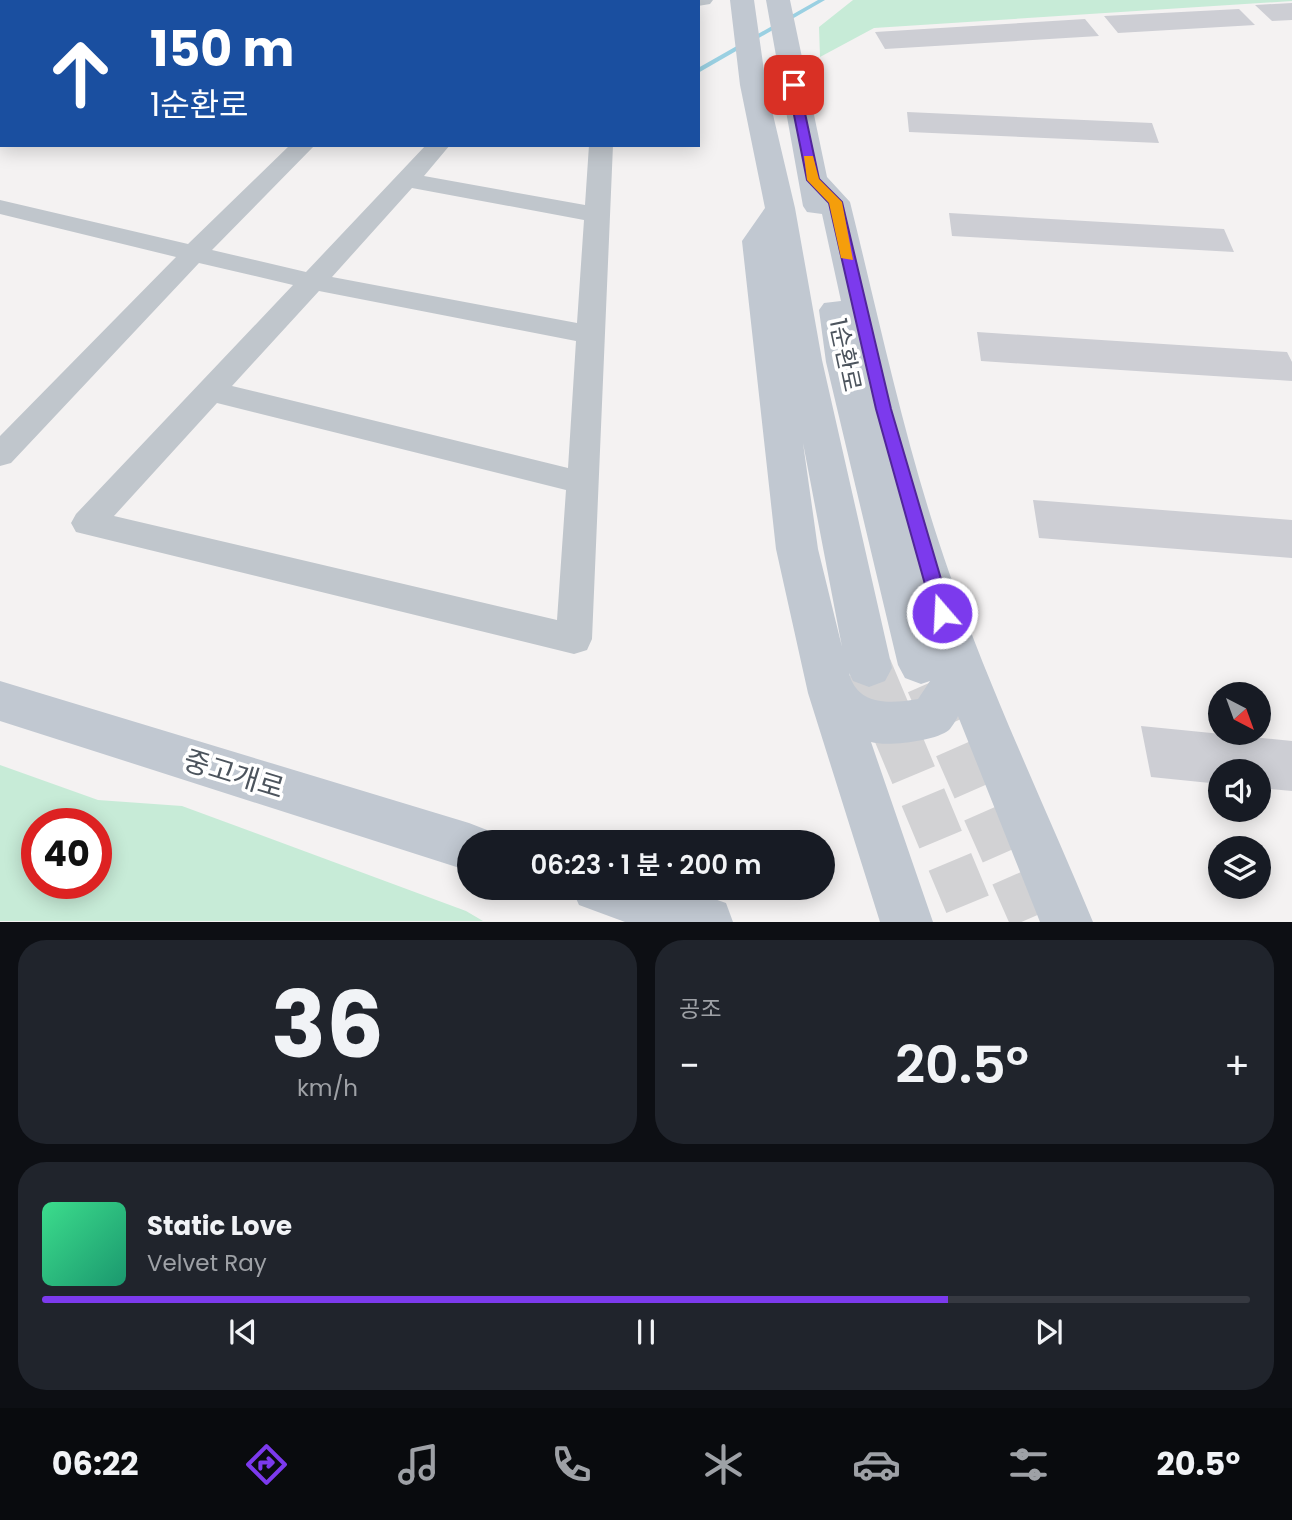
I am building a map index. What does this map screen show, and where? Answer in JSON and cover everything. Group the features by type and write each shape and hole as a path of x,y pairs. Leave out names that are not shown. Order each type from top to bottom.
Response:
{"street":[{"path":"779,3 813,180 835,202 883,409 927,569 939,661 951,689 932,716 882,726 858,718 831,693"},
{"name":"1순환로","path":"743,6 750,56 780,208 804,360 869,668"},
{"path":"0,455 195,252 301,147"},
{"path":"437,147 88,523 574,639 601,147"},
{"path":"407,180 597,215"},
{"path":"0,207 314,282 591,335"},
{"path":"780,208 758,241 797,549 831,693 907,922"},
{"path":"210,391 583,483"},
{"path":"939,661 1067,922"},
{"name":"중고개로","path":"0,701 457,843"},
{"path":"638,900 707,922"}],"green space":[{"path":"853,0 1292,1 874,28 820,57 819,27"},
{"path":"0,765 98,800 182,806 466,911 483,921 0,921"}],"building":[{"path":"1292,3 1292,20 1272,21 1255,5"},
{"path":"1239,9 1255,25 1118,33 1104,16"},
{"path":"1085,19 1099,36 885,49 875,32"},
{"path":"907,112 1152,123 1159,143 909,132"},
{"path":"949,213 1224,229 1234,252 952,236"},
{"path":"977,332 1287,352 1292,362 1292,381 981,361"},
{"path":"1033,500 1292,520 1292,558 1039,538"},
{"path":"1141,726 1208,733 1208,746 1270,746 1271,739 1292,741 1292,791 1271,789 1271,759 1208,759 1208,783 1151,777"}],"waterway":[{"path":"700,70 822,0"}],"tunnel":[{"path":"869,668 975,922"},
{"path":"929,683 1034,922"}],"slow traffic":[{"path":"809,158 813,180 835,202 848,258"}],"route":[{"path":"794,85 813,180 835,202 883,409 927,569 942,613"}]}
